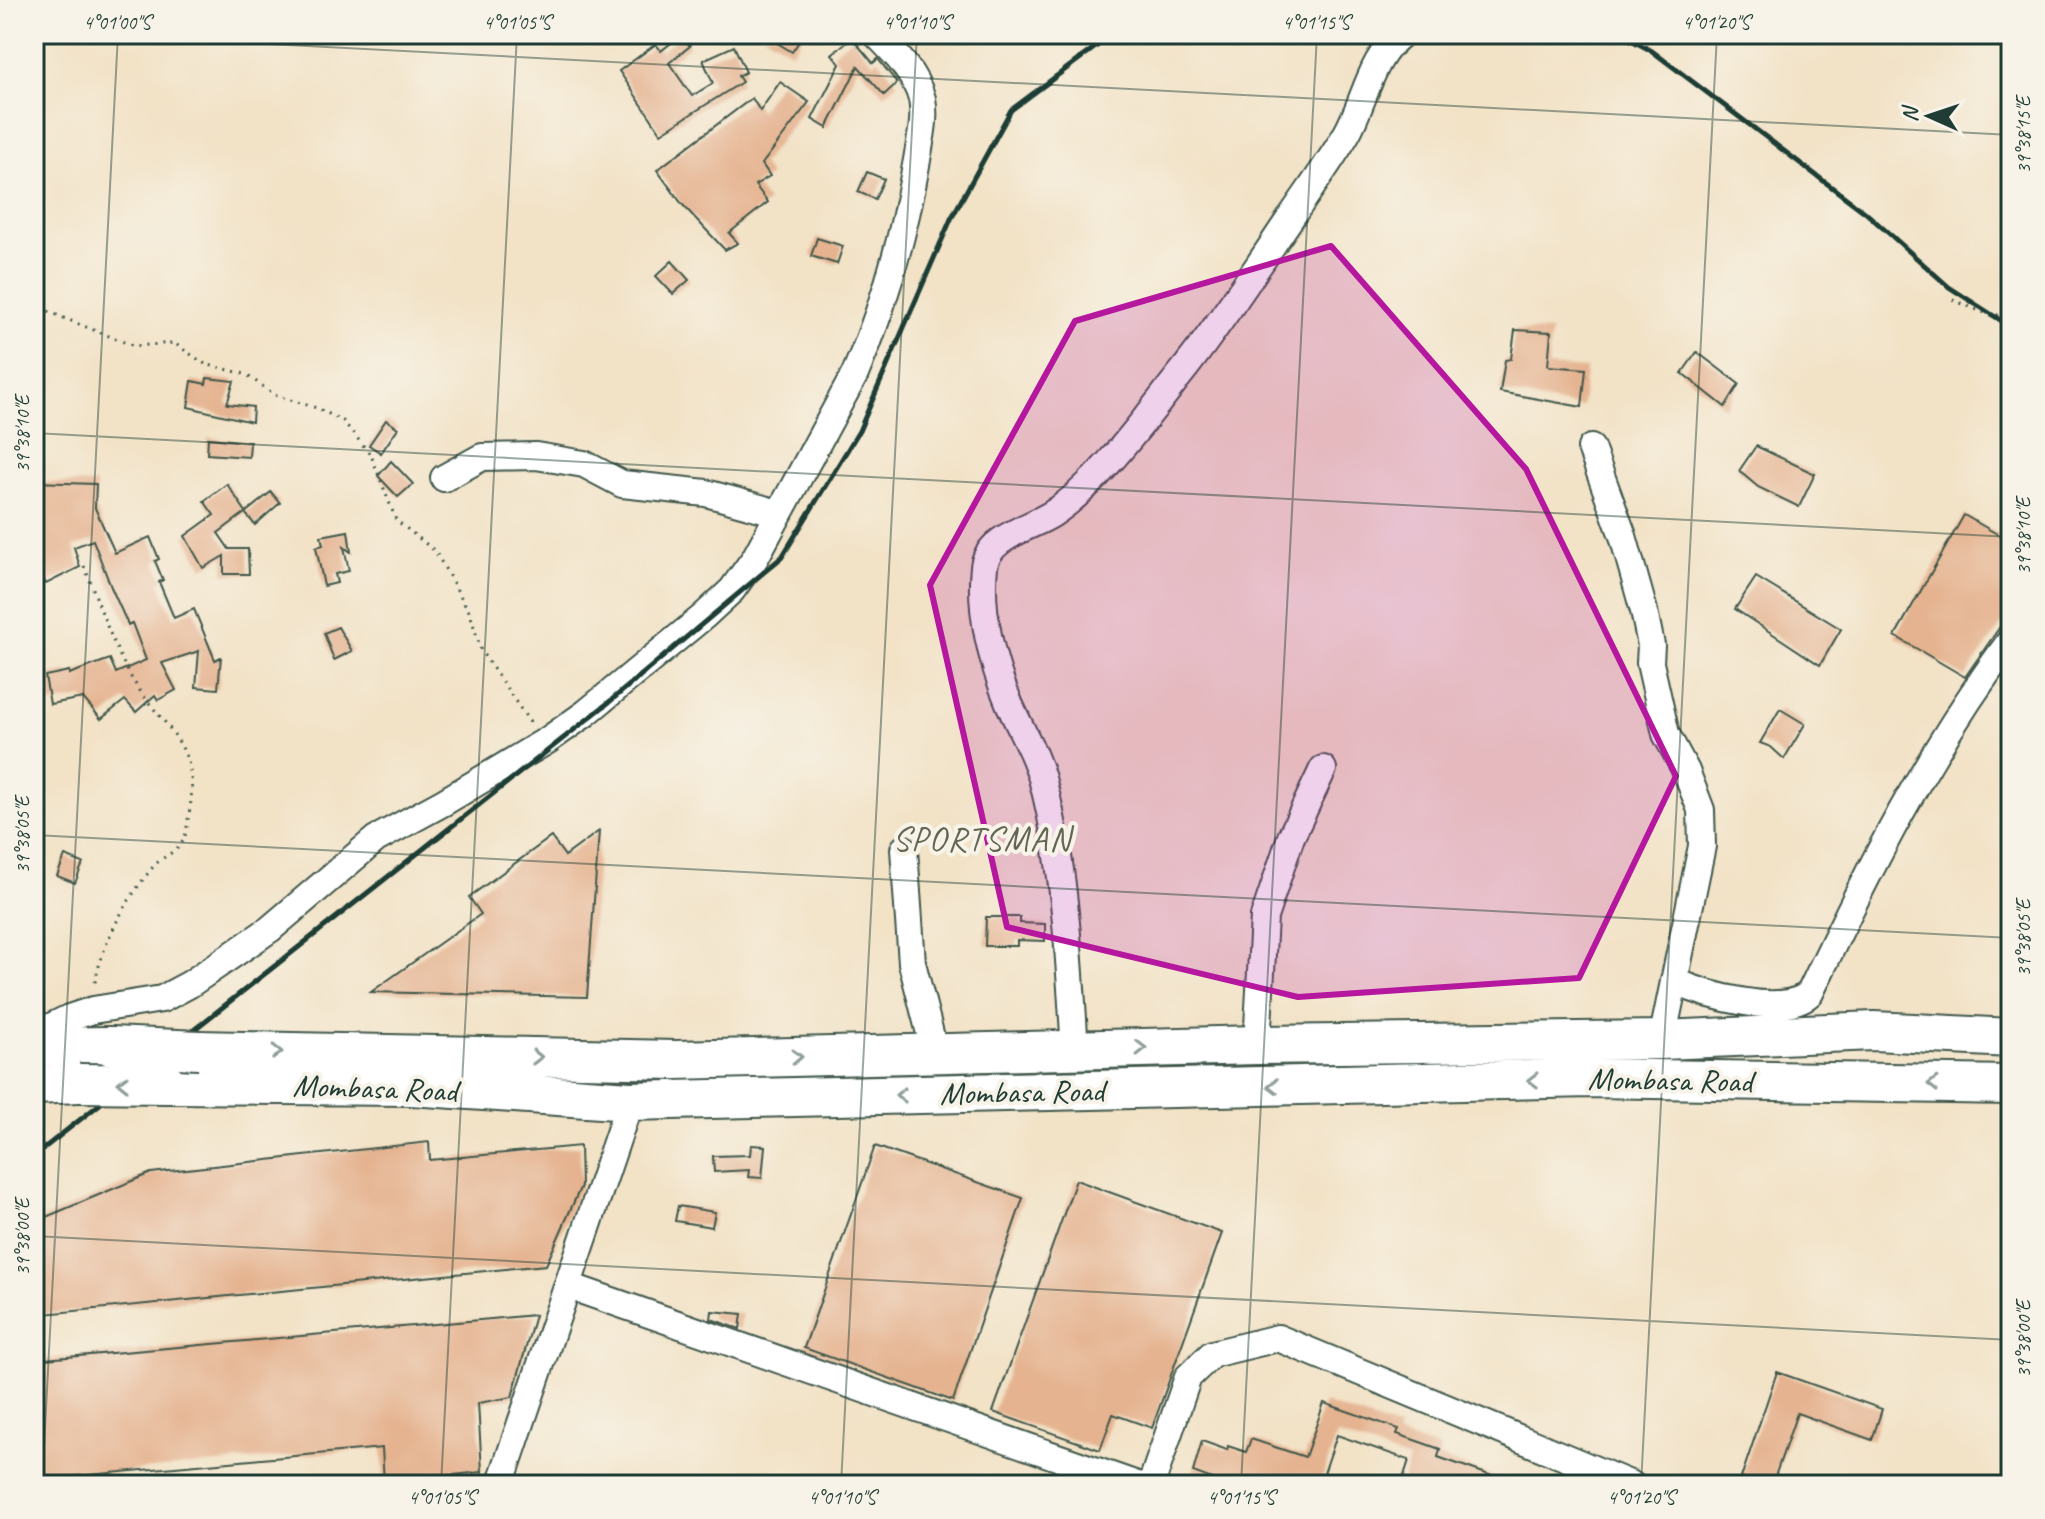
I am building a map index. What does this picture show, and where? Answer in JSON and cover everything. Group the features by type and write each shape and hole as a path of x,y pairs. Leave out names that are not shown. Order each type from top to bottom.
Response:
{"highway":[{"name":"Mombasa Road","path":"34,1047 111,1046 676,1060 1257,1045 1662,1040 1874,1031 2011,1038"},
{"name":"Mombasa Road","path":"34,1085 411,1086 630,1101 1591,1078 2011,1085"}],"street":[{"path":"34,1035 93,1010 162,999 190,984 270,929 376,839 548,740 660,654 732,590 755,558 855,374 869,343 896,260 923,125 921,98 911,74 876,34"},
{"path":"1075,1050 1066,900 1059,851 1043,782 994,661 985,610 983,576 986,555 1001,541 1050,515 1083,490 1143,421 1240,293 1327,165 1348,131 1386,47 1402,34"},
{"path":"1591,448 1623,536 1644,611 1651,645 1650,663 1666,734 1686,771 1701,810 1702,846 1662,1040"},
{"path":"444,478 482,457 536,456 584,464 622,484 692,490 778,513"},
{"path":"1674,981 1688,988 1763,1005 1802,1001 1810,993 1871,866 1923,774 2011,640"},
{"path":"1257,1045 1264,917 1287,847 1323,769"},
{"path":"904,849 912,963 935,1053"},
{"path":"500,1485 630,1101"},
{"path":"569,1286 1137,1485"},
{"path":"1151,1485 1188,1377 1212,1354 1278,1338 1632,1485"}],"path":[{"path":"1953,300 1995,317 2011,304"},
{"path":"34,304 134,346 174,343 205,364 245,374 277,396 317,408 343,421 371,455 396,520 435,551 470,613 481,651 528,721 548,740"},
{"path":"84,566 124,664 138,690 181,745 193,780 184,838 177,849 164,855 153,867 116,923 97,969 93,1010"}],"highlighted area":[{"path":"1331,246 1526,469 1676,776 1579,978 1298,997 1007,927 930,585 1075,321"}],"building":[{"path":"763,34 804,34 792,52"},
{"path":"681,35 690,46 669,63 692,96 713,83 703,60 734,46 746,72 738,76 742,82 661,133 619,71 656,44 661,51"},
{"path":"852,38 873,63 878,59 897,83 884,95 858,66 827,128 812,119 840,64 832,54"},
{"path":"780,82 809,102 762,164 770,176 755,185 768,202 729,233 738,243 725,250 682,204 657,170 752,98 760,111"},
{"path":"867,172 884,179 875,199 858,192"},
{"path":"817,238 843,246 837,264 811,256"},
{"path":"672,261 689,280 673,294 656,276"},
{"path":"1515,330 1551,332 1548,366 1586,369 1582,407 1500,392 1505,360 1511,359"},
{"path":"1697,352 1739,384 1725,407 1682,373"},
{"path":"207,378 234,381 227,404 253,407 252,422 188,407 192,381 206,384"},
{"path":"386,420 398,428 381,453 369,445"},
{"path":"208,438 250,442 249,457 207,454"},
{"path":"1756,446 1815,474 1799,507 1758,487 1739,471"},
{"path":"391,461 413,484 398,497 378,476"},
{"path":"34,482 96,484 95,508 115,553 150,537 159,559 155,561 163,580 159,582 174,618 194,609 215,660 221,657 218,689 196,687 199,651 162,663 176,690 158,700 155,695 136,712 125,700 101,719 83,698 50,704 45,676 69,671 69,674 110,659 116,673 146,660 132,623 128,625 111,587 93,540 74,547 80,567 46,584 34,560"},
{"path":"227,484 246,512 218,533 229,549 248,549 249,574 224,574 224,556 203,568 185,536 214,515 204,501"},
{"path":"271,492 280,503 255,525 245,513"},
{"path":"1964,515 2011,542 2011,611 1965,677 1895,636"},
{"path":"348,531 351,552 344,547 349,571 335,574 337,583 324,586 316,547 323,545 321,536"},
{"path":"1756,577 1841,629 1820,665 1735,609"},
{"path":"338,627 352,651 334,660 324,633"},
{"path":"1780,709 1805,724 1784,759 1771,747 1760,743"},
{"path":"599,831 587,997 371,992 481,914 469,897 551,837 565,856"},
{"path":"65,856 83,863 75,883 57,876"},
{"path":"986,917 1020,917 1020,923 1045,924 1045,941 1017,940 1017,946 985,946"},
{"path":"429,1142 430,1160 580,1146 581,1186 546,1265 34,1315 34,1222 151,1173"},
{"path":"751,1145 765,1146 762,1178 748,1177 749,1170 714,1172 713,1156 750,1155"},
{"path":"875,1146 1023,1198 953,1401 804,1348"},
{"path":"1076,1180 1222,1233 1152,1428 1113,1414 1100,1450 993,1412"},
{"path":"678,1206 715,1212 712,1227 675,1221"},
{"path":"712,1311 742,1314 740,1329 711,1319"},
{"path":"535,1315 512,1397 478,1403 482,1472 384,1482 382,1448 34,1480 34,1360"},
{"path":"1777,1372 1882,1409 1872,1440 1797,1413 1772,1485 1761,1485 1741,1478"},
{"path":"1324,1403 1399,1429 1397,1434 1440,1449 1438,1457 1512,1485 1401,1485 1409,1460 1337,1435 1320,1485 1228,1485 1193,1472 1202,1441 1227,1450 1228,1446 1246,1452 1251,1439 1305,1457"}],"railway":[{"path":"34,1156 608,703 782,557 859,431 951,219 1011,110 1113,34"},
{"path":"1620,34 1652,51 1866,213 1949,287 2011,327"}],"district":[{"name":"SPORTSMAN","path":"982,838"}]}
